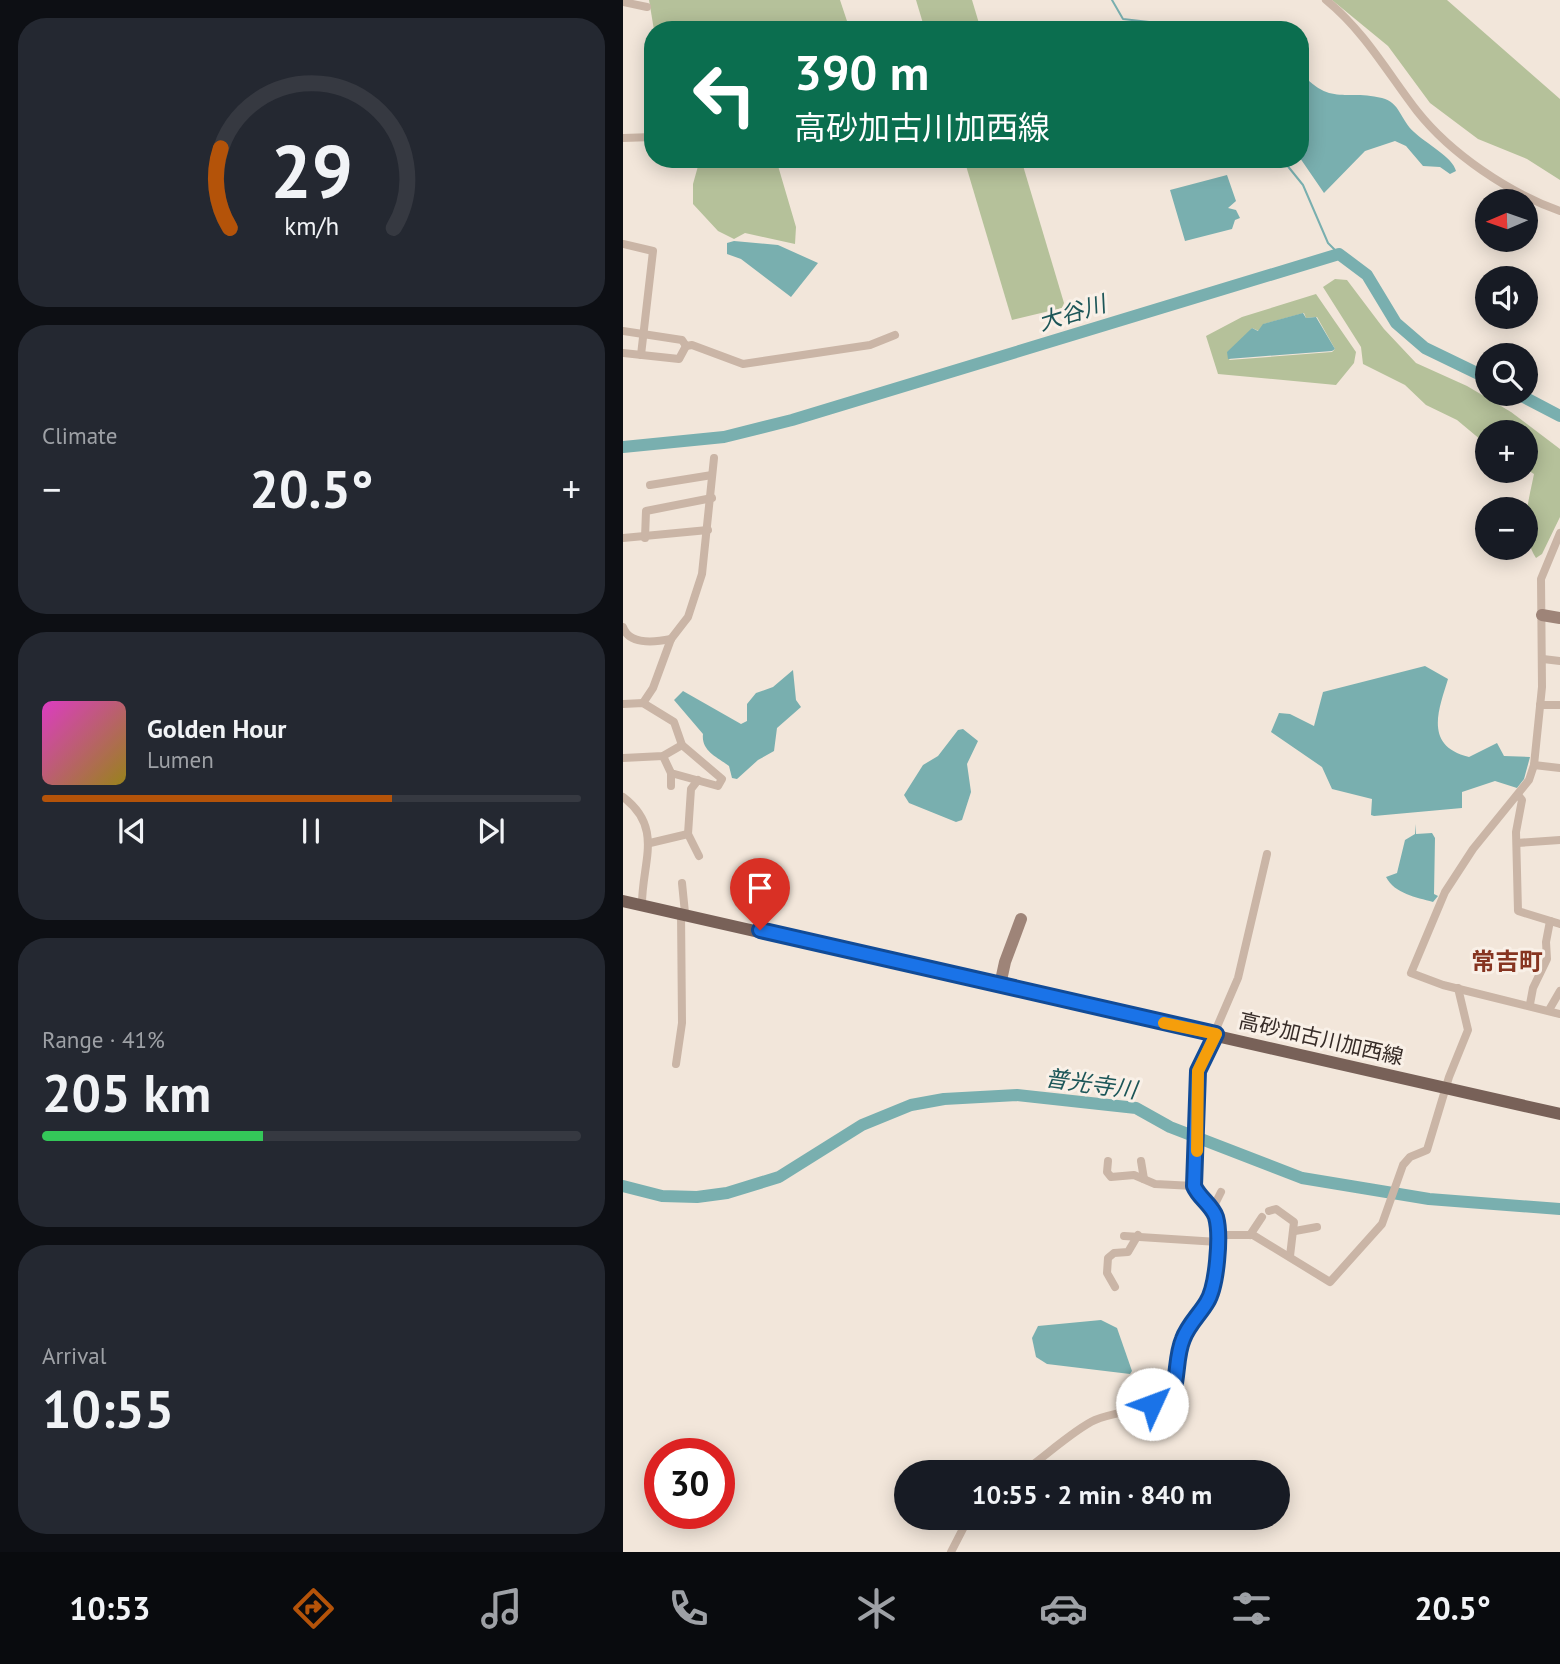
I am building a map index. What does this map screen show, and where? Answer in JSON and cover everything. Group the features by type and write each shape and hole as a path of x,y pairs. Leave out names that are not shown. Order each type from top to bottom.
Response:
{"main road":[{"name":"高砂加古川加西線","path":"623,901 683,912 1560,1114"}],"street":[{"path":"1327,0 1362,33 1431,127 1492,178 1560,211"},
{"path":"623,2 647,7"},
{"path":"623,138 644,137"},
{"path":"623,244 653,251 641,355"},
{"path":"623,331 682,340 686,346"},
{"path":"686,346 692,345 743,363 870,345 895,335"},
{"path":"623,353 679,359 686,346"},
{"path":"643,703 653,688 671,639 688,617 702,574 712,498 714,458"},
{"path":"650,485 712,475"},
{"path":"645,538 646,510 712,498"},
{"path":"623,538 708,530"},
{"path":"1560,533 1541,579 1543,659 1534,765 1529,780 1473,849 1445,892 1411,973 1511,1003 1530,1004 1560,1014"},
{"path":"1542,615 1560,618"},
{"path":"623,627 625,633 633,638 657,642 671,639"},
{"path":"1543,659 1560,661"},
{"path":"623,704 643,703 674,722 682,745 722,779 718,786 671,773"},
{"path":"1540,705 1560,705"},
{"path":"623,758 663,756 682,745"},
{"path":"663,756 671,773 671,786"},
{"path":"1534,765 1560,768"},
{"path":"698,779 691,789 688,834 699,856"},
{"path":"1518,795 1522,800 1517,823 1518,911 1560,924"},
{"path":"623,797 635,806 645,821 650,843 642,881 642,904"},
{"path":"650,843 688,834"},
{"path":"1517,843 1560,840"},
{"path":"1039,1460 1088,1423 1170,1395 1182,1339 1209,1300 1218,1238 1212,1210 1199,1197 1194,1186 1198,1071 1238,978 1267,854"},
{"path":"676,1063 682,1023 682,883"},
{"path":"1000,985 1005,961 1021,919"},
{"path":"1530,1004 1533,988 1547,959 1546,942 1550,921"},
{"path":"1124,1236 1218,1238 1251,1235 1331,1282 1382,1224 1396,1185 1410,1157 1427,1150 1468,1030 1458,988"},
{"path":"1549,1010 1560,991"},
{"path":"1108,1161 1107,1172 1111,1177 1134,1175 1155,1184 1194,1186"},
{"path":"1141,1161 1143,1179"},
{"path":"1212,1210 1221,1192"},
{"path":"1269,1211 1276,1209 1291,1217 1295,1231 1290,1256"},
{"path":"1251,1235 1262,1217"},
{"path":"1295,1231 1317,1227"},
{"path":"1115,1287 1107,1273 1108,1258 1114,1253 1128,1252 1138,1235"},
{"path":"951,1552 962,1530"}],"green space":[{"path":"649,0 840,0 847,21 652,21"},
{"path":"916,0 972,0 978,21 922,21"},
{"path":"1332,0 1447,0 1560,99 1560,180 1527,159 1478,139 1430,103 1388,46"},
{"path":"697,168 779,168 796,227 795,244 745,233 734,239 718,231 693,204 693,184"},
{"path":"967,168 1024,168 1064,303 1062,308 1012,320"},
{"path":"1335,279 1347,280 1384,329 1416,363 1475,391 1475,406 1501,406 1522,420 1475,420 1475,435 1457,420 1426,405 1405,385 1363,364 1361,347 1323,287"},
{"path":"1316,294 1356,352 1354,363 1336,385 1218,374 1206,336 1242,317","holes":["1304,313 1306,318 1317,317 1335,349 1332,352 1229,360 1252,328 1259,331 1264,324"]},
{"path":"1538,432 1560,449 1560,517 1542,554 1538,557 1538,497 1530,497 1532,483 1538,483"}],"water":[{"path":"1309,81 1332,94 1370,96 1393,103 1410,128 1444,155 1456,171 1450,174 1440,167 1423,166 1406,146 1395,141 1365,151 1324,193 1307,168 1309,168"},
{"path":"1227,175 1236,201 1228,208 1236,210 1240,218 1235,220 1232,229 1185,241 1170,190"},
{"path":"734,241 778,245 818,263 791,297 741,259 727,254 727,243"},
{"path":"1303,313 1306,318 1316,317 1335,349 1228,359 1227,352 1252,328 1258,331 1263,324"},
{"path":"1425,666 1448,679 1438,725 1445,744 1455,752 1469,757 1497,743 1504,756 1530,757 1524,779 1517,788 1495,781 1462,792 1462,808 1374,816 1371,815 1372,799 1332,789 1322,767 1271,732 1279,713 1290,714 1314,726 1323,692"},
{"path":"793,670 796,700 801,707 777,728 774,751 758,760 737,779 732,778 729,766 707,749 703,734 674,700 683,691 741,724 747,721 747,704 756,693 773,687"},
{"path":"963,729 978,741 967,764 971,792 962,820 956,822 909,803 904,795 923,765 938,756 958,730"},
{"path":"1415,824 1416,834 1432,833 1435,838 1434,894 1438,896 1433,902 1400,891 1386,877 1397,873 1405,840 1415,834"},
{"path":"1101,1320 1117,1328 1132,1371 1130,1374 1047,1364 1036,1357 1032,1338 1038,1326"}],"waterway":[{"path":"1112,0 1123,19 1140,21"},
{"path":"1289,168 1303,185 1328,243 1339,254"},
{"name":"大谷川","path":"623,447 724,437 792,420 1339,254 1367,275 1396,323 1425,348 1475,372"},
{"name":"大谷川","path":"1538,404 1560,416"},
{"name":"普光寺川","path":"623,1186 662,1196 697,1197 727,1193 779,1177 862,1125 911,1105 944,1099 1017,1095 1136,1108 1170,1127 1302,1178 1429,1199 1560,1209"}],"slow traffic":[{"path":"1164,1023 1216,1034 1198,1071 1197,1151"}],"district":[{"name":"常吉町","path":"1507,962"}],"route":[{"path":"760,930 1216,1034 1198,1071 1194,1186 1202,1201 1215,1212 1217,1220 1219,1235 1214,1274 1209,1300 1182,1339 1173,1392 1152,1404"}]}
